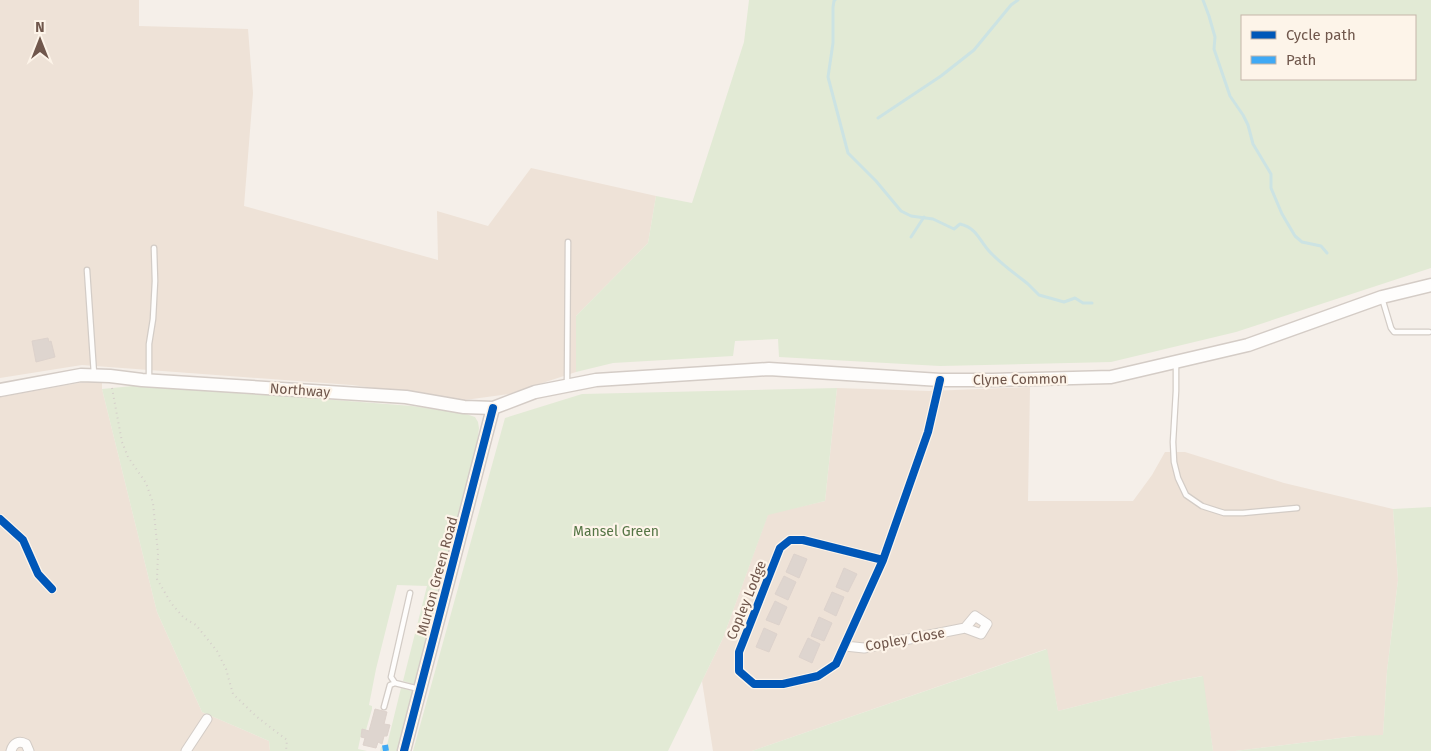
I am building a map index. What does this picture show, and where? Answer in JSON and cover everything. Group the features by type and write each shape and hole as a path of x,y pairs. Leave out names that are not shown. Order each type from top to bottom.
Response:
{"main road":[{"name":"Clyne Common","path":"596,380 769,369 940,380 1111,377 1248,345 1382,297 1431,285"},
{"name":"Northway","path":"0,390 81,375 110,376 406,397 464,406 494,408 535,392 596,380"},
{"name":"Murton Green Road","path":"404,751 494,408"}],"street":[{"name":"Copley Lodge","path":"883,560 803,540 790,540 780,548 739,652 739,672 754,684 783,684 818,676 836,664 883,560 928,432 940,380"},
{"path":"0,519 23,540 38,574 52,588"},
{"name":"Copley Close","path":"845,646 864,648 965,628"},
{"path":"186,751 207,719"},
{"path":"11,751 15,744 21,742 26,744 30,751"}],"lane":[{"path":"567,386 568,242"},
{"path":"149,380 149,344 153,319 155,281 154,248"},
{"path":"88,270 94,376"},
{"path":"1382,297 1391,328 1394,332 1429,332"},
{"path":"1176,362 1174,462 1178,478 1186,495 1202,506 1224,513 1297,508"},
{"path":"395,683 391,677 410,593"},
{"path":"384,707 390,684 395,683 420,690"}],"path":[{"path":"110,376 122,442 128,457 146,483 153,503 158,553 157,579 171,603 184,618 196,625 217,651 226,670 233,694 257,717 287,740 286,751"}],"shaded area":[{"path":"0,0 139,0 139,26 248,29 253,93 244,206 438,260 437,211 488,226 531,168 656,196 648,243 576,316 576,372 509,394 465,400 352,385 82,365 0,378"},
{"path":"102,381 102,389 157,612 202,712 269,741 270,751 0,751 0,397 79,383"},
{"path":"1030,387 1028,501 1133,501 1152,475 1165,452 1185,452 1284,483 1393,509 1398,580 1387,671 1383,736 1356,736 1235,751 1213,751 1202,676 1058,711 1046,649 752,751 713,751 702,681 723,638 768,514 825,501 837,388 929,391"}],"green space":[{"path":"749,0 1431,0 1431,268 1236,332 1111,362 940,366 779,357 778,339 735,341 733,356 613,363 576,372 576,316 648,243 656,196 692,203 744,42"},
{"path":"143,385 412,406 475,417 479,428 477,444 417,685 403,681 427,586 397,585 376,669 369,705 372,706 372,709 366,730 362,730 358,749 367,751 270,751 269,741 202,712 157,612 102,389"},
{"name":"Mansel Green","path":"837,388 825,501 768,515 723,638 668,751 413,751 505,418 582,394"},
{"path":"1431,507 1431,751 1235,751 1357,736 1383,735 1387,671 1398,580 1393,509"},
{"path":"1047,649 1058,711 1203,676 1213,751 752,751"},
{"path":"401,688 415,692 400,751 380,751 381,747 387,745"}],"building":[{"path":"48,338 49,342 51,341 55,357 36,362 32,341"},
{"path":"794,554 807,559 799,578 786,572"},
{"path":"844,568 857,574 848,592 836,587"},
{"path":"784,576 796,582 788,600 775,594"},
{"path":"832,592 844,597 836,616 824,610"},
{"path":"775,601 787,607 779,625 766,620"},
{"path":"819,617 832,623 824,641 811,636"},
{"path":"764,628 777,634 769,652 756,647"},
{"path":"808,638 820,644 812,663 799,657"},
{"path":"375,709 387,712 384,724 390,725 387,736 384,736 382,744 378,742 376,748 363,745 365,738 361,737 362,729 369,731"}],"waterway":[{"path":"835,0 833,7 833,43 828,77 848,153 876,181 901,211 911,216 933,219 954,229 960,224 970,228 993,255 1039,295 1064,302 1075,298 1083,303 1092,303"},
{"path":"878,118 941,76 974,50 1011,5 1018,0"},
{"path":"1203,0 1215,37 1214,49 1230,96 1243,115 1253,144 1271,174 1271,188 1282,214 1295,236 1302,242 1321,246 1327,253"},
{"path":"911,237 924,217"}],"marked path":[{"path":"385,745 386,751"}],"cycle path":[{"path":"883,560 803,540 790,540 780,548 739,652 739,671 754,684 783,684 818,676 836,664 883,560 928,432 940,380"},
{"path":"404,751 493,408"},
{"path":"0,519 23,540 38,574 52,589"}]}
